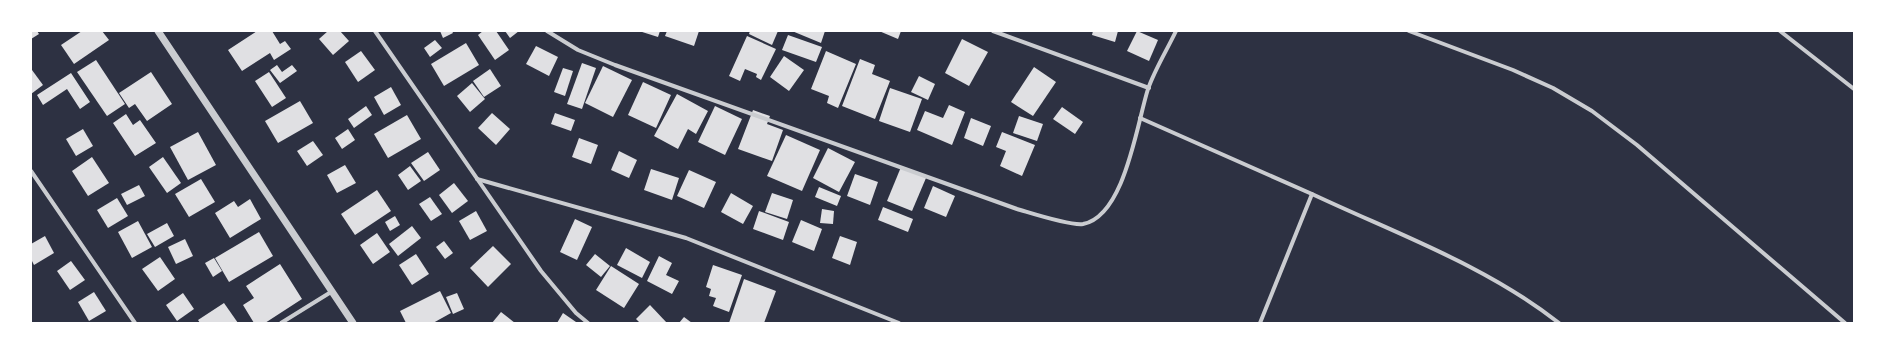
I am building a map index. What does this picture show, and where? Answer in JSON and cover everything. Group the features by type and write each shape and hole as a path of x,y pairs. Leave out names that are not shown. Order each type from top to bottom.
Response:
{"street":[{"path":"158,31 353,323"},
{"path":"375,31 541,271 576,313 588,323"},
{"path":"547,31 578,50 630,70 1018,208 1048,218 1082,224 1100,216 1114,195 1124,173 1149,88 1176,31"},
{"path":"993,31 1149,88"},
{"path":"1409,31 1514,70 1553,88 1592,111 1637,145 1845,323"},
{"path":"1780,31 1854,89"},
{"path":"1140,118 1475,268 1520,294 1559,323"},
{"path":"31,171 135,323"},
{"path":"477,179 686,238 899,323"},
{"path":"1260,323 1312,194"},
{"path":"281,323 331,292"}],"building":[{"path":"31,31 37,31 39,34 31,39"},
{"path":"82,31 102,31 109,40 74,64 61,45"},
{"path":"257,31 272,31 280,44 285,41 291,49 274,60 270,53 242,71 228,50"},
{"path":"328,31 340,31 349,41 333,55 319,39"},
{"path":"440,31 452,31 453,33 443,38"},
{"path":"483,31 496,31 509,50 495,60 478,35"},
{"path":"505,31 519,31 510,38"},
{"path":"639,31 660,31 658,37"},
{"path":"667,31 699,31 694,46 665,36"},
{"path":"750,31 778,31 772,45 749,34"},
{"path":"792,31 825,31 821,43"},
{"path":"879,31 901,31 898,39"},
{"path":"1093,31 1118,31 1115,42 1092,35"},
{"path":"1137,31 1158,40 1149,61 1127,51"},
{"path":"788,35 822,47 816,62 782,50"},
{"path":"747,36 776,49 761,80 756,77 757,74 745,69 740,81 729,76"},
{"path":"962,39 988,52 969,86 945,73"},
{"path":"435,40 442,48 430,57 424,48"},
{"path":"466,43 479,65 444,86 431,64"},
{"path":"536,46 558,57 549,76 526,64"},
{"path":"361,51 375,70 358,82 345,62"},
{"path":"826,51 856,64 838,108 827,103 829,96 811,89"},
{"path":"784,56 804,70 789,91 770,77"},
{"path":"860,59 875,65 872,74 890,81 875,119 842,106"},
{"path":"96,60 125,104 107,116 77,72"},
{"path":"582,63 596,68 582,109 567,104"},
{"path":"277,65 282,72 292,65 297,71 280,83 270,70"},
{"path":"603,66 632,80 613,117 585,103"},
{"path":"1034,67 1056,82 1033,116 1011,102"},
{"path":"563,68 573,71 565,96 554,92"},
{"path":"490,69 501,86 484,97 473,81"},
{"path":"32,70 43,85 31,94 31,71"},
{"path":"151,72 172,104 147,121 135,104 129,108 119,93"},
{"path":"269,72 286,98 272,107 255,81"},
{"path":"71,73 90,102 80,109 67,89 43,105 37,95"},
{"path":"919,76 935,84 928,100 911,92"},
{"path":"643,82 671,95 656,128 628,115"},
{"path":"472,83 485,99 470,112 457,96"},
{"path":"391,87 401,105 384,115 374,97"},
{"path":"890,88 922,99 910,132 879,121"},
{"path":"677,94 708,111 696,134 688,129 678,149 654,136"},
{"path":"300,101 313,123 278,143 265,121"},
{"path":"949,105 965,112 952,145 917,130 925,111 943,118"},
{"path":"366,106 372,115 354,128 348,119"},
{"path":"715,106 742,119 725,155 698,142"},
{"path":"1062,107 1083,122 1075,134 1053,119"},
{"path":"753,110 770,116 767,124 783,130 772,161 738,149"},
{"path":"492,113 510,129 496,145 478,128"},
{"path":"555,113 575,120 571,131 551,124"},
{"path":"126,114 133,125 140,120 156,143 135,156 113,123"},
{"path":"407,115 421,139 388,158 374,134"},
{"path":"1019,116 1043,124 1037,141 1013,133"},
{"path":"971,118 991,126 983,146 964,138"},
{"path":"83,129 93,146 76,156 66,139"},
{"path":"348,129 355,140 342,149 335,138"},
{"path":"198,132 216,165 188,180 170,147"},
{"path":"1002,132 1035,145 1022,176 1000,166 1006,151 996,147"},
{"path":"786,135 820,150 802,191 767,176"},
{"path":"579,138 598,145 591,164 572,157"},
{"path":"313,141 323,155 307,166 297,151"},
{"path":"828,148 855,162 839,192 813,178"},
{"path":"619,151 637,160 629,178 611,170"},
{"path":"428,152 440,170 424,181 411,163"},
{"path":"92,157 109,183 88,196 72,171"},
{"path":"163,157 181,183 167,193 149,167"},
{"path":"345,165 356,183 337,193 327,175"},
{"path":"410,166 421,181 408,190 398,175"},
{"path":"901,167 926,178 912,211 887,201"},
{"path":"651,169 679,178 672,200 644,190"},
{"path":"689,170 716,182 704,208 677,196"},
{"path":"855,174 878,182 870,205 847,196"},
{"path":"201,179 215,202 189,217 175,194"},
{"path":"454,183 468,201 452,213 439,195"},
{"path":"139,185 145,196 127,205 121,194"},
{"path":"933,186 955,196 946,217 924,208"},
{"path":"819,187 841,196 837,206 815,197"},
{"path":"377,190 391,211 355,235 341,214"},
{"path":"731,193 753,206 743,224 721,212"},
{"path":"772,193 793,200 787,219 765,212"},
{"path":"430,197 442,214 431,221 419,204"},
{"path":"117,198 128,216 108,228 97,210"},
{"path":"250,199 261,219 230,238 215,213 234,201 238,207"},
{"path":"883,207 913,219 908,232 878,220"},
{"path":"822,209 834,211 833,224 820,223"},
{"path":"476,211 487,231 470,240 459,221"},
{"path":"759,211 789,222 783,240 753,229"},
{"path":"395,216 400,225 390,231 385,222"},
{"path":"575,219 592,227 577,260 560,252"},
{"path":"801,220 822,229 814,251 792,242"},
{"path":"138,221 152,247 132,258 118,232"},
{"path":"167,223 174,236 155,247 147,234"},
{"path":"412,226 421,238 398,256 389,244"},
{"path":"259,232 273,256 229,282 215,258"},
{"path":"377,233 390,252 373,264 360,245"},
{"path":"45,236 54,253 34,265 31,259 31,244"},
{"path":"840,236 857,242 850,265 832,258"},
{"path":"185,239 193,256 176,264 168,247"},
{"path":"444,241 453,253 445,259 436,247"},
{"path":"493,246 511,264 488,287 470,268"},
{"path":"626,248 650,262 642,278 617,265"},
{"path":"416,254 429,274 412,285 399,265"},
{"path":"595,254 610,266 601,277 586,265"},
{"path":"659,256 672,263 666,275 679,281 672,294 647,281"},
{"path":"160,257 175,279 158,291 142,269"},
{"path":"214,258 222,271 213,277 205,263"},
{"path":"71,261 85,280 70,290 57,271"},
{"path":"280,264 302,299 265,323 254,323 243,305 254,298 246,286"},
{"path":"713,265 742,275 729,312 713,306 716,298 709,296 711,289 706,287"},
{"path":"611,266 639,284 624,308 596,290"},
{"path":"744,279 776,291 764,323 729,323"},
{"path":"440,291 451,313 433,323 406,323 400,311"},
{"path":"94,292 106,311 89,321 78,302"},
{"path":"183,293 194,309 177,321 166,305"},
{"path":"457,293 464,309 453,314 446,297"},
{"path":"224,303 238,323 200,323 198,320"},
{"path":"650,305 667,323 640,323 636,319"},
{"path":"501,312 515,323 492,323"},
{"path":"563,313 576,322 557,323"},
{"path":"684,317 692,323 679,323"}]}
